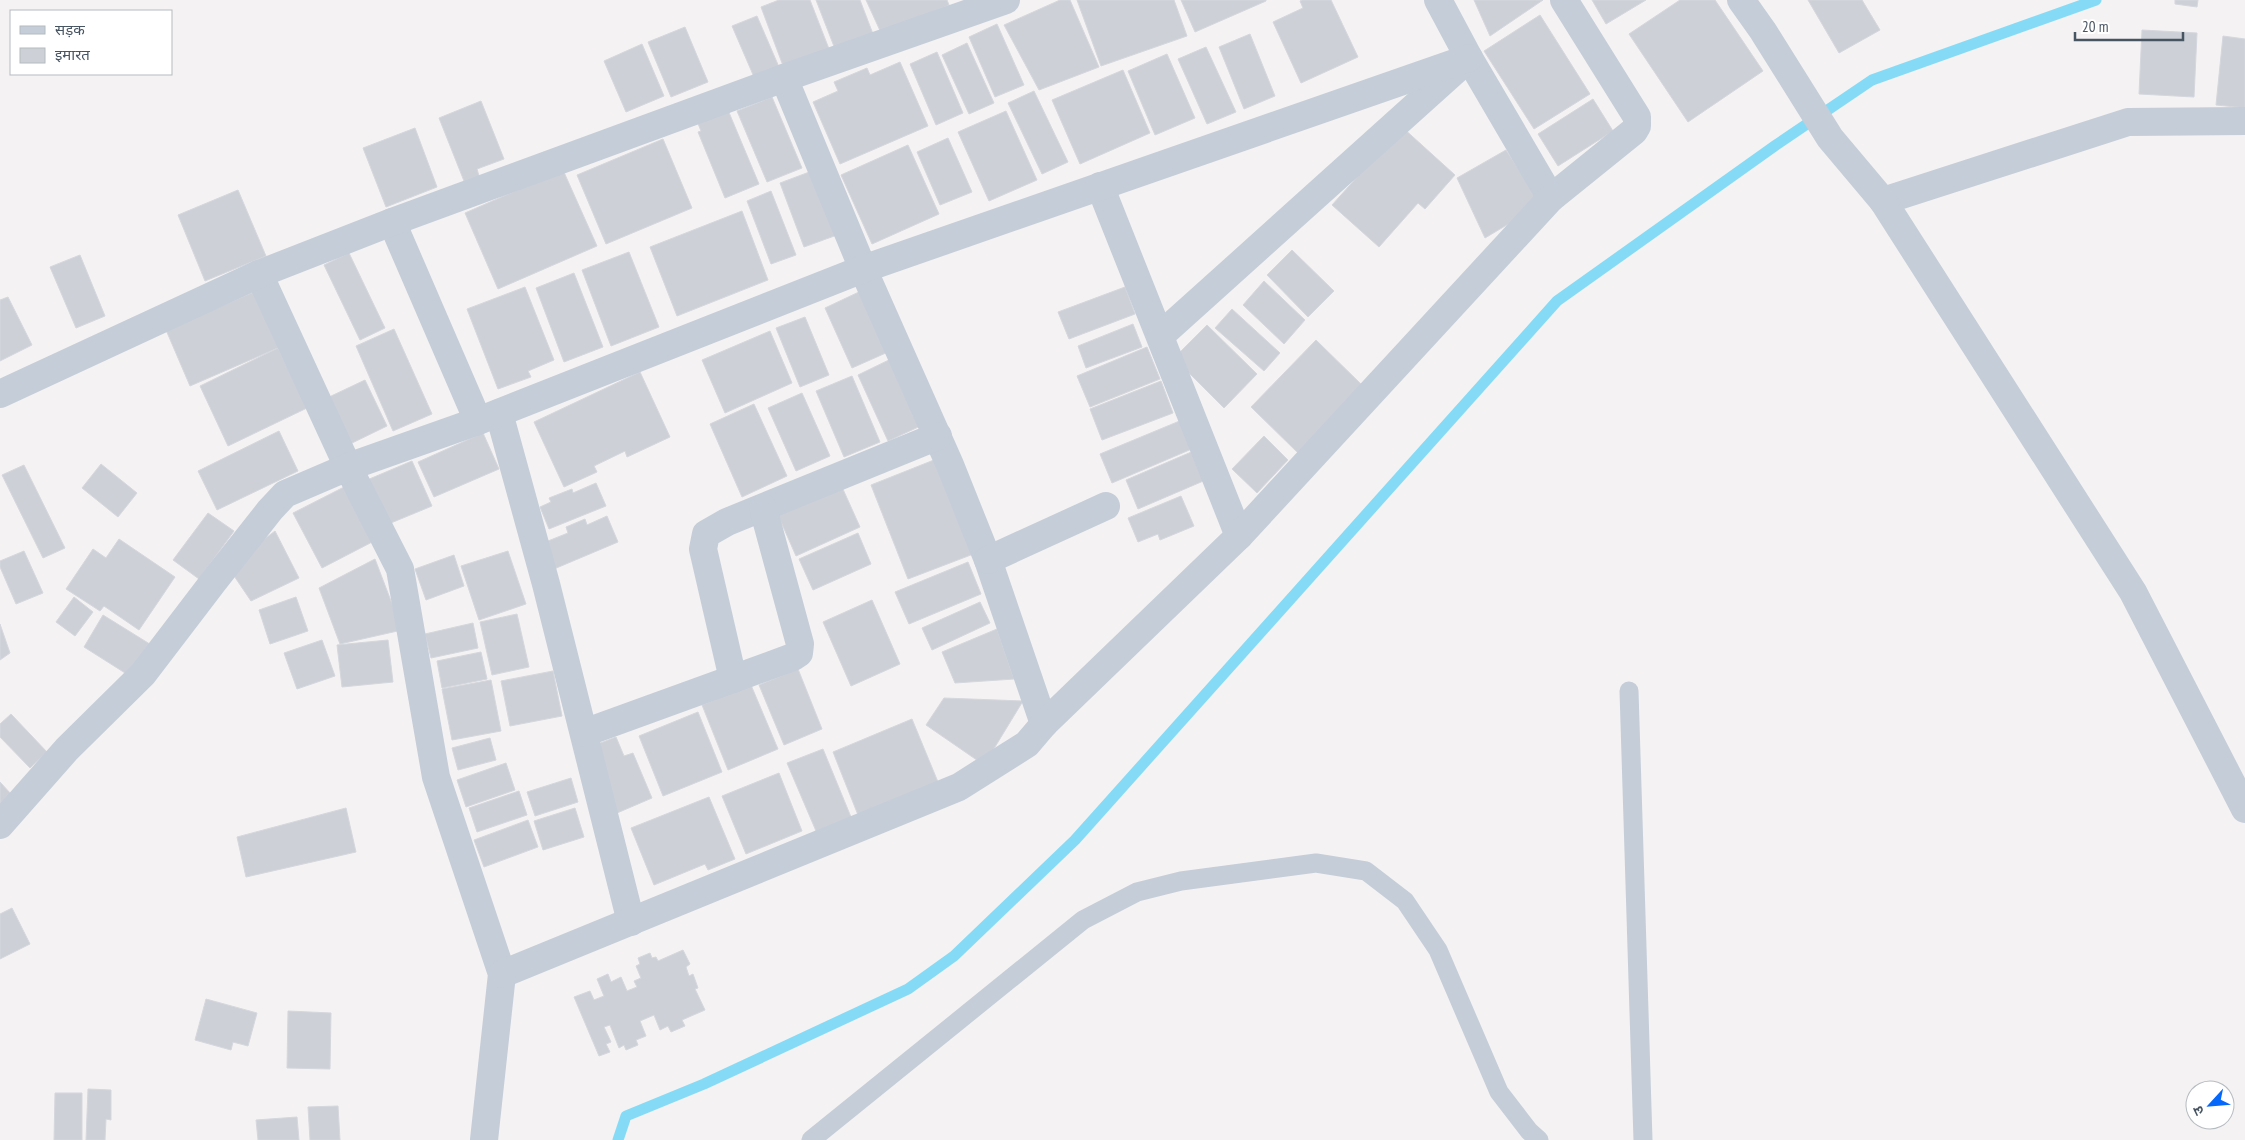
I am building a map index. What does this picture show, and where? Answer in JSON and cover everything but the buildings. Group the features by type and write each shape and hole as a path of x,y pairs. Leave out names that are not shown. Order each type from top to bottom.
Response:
{"street":[{"path":"0,394 260,274 392,222 784,78 1006,0"},
{"path":"1438,0 1469,58 1551,198"},
{"path":"502,974 959,787 1026,744 1044,724 1239,536 1551,198 1637,126 1637,117 1564,0"},
{"path":"1741,0 1830,138 1883,201 2132,592 2245,809"},
{"path":"0,825 67,749 143,674 270,510 285,494 348,467 488,417 863,269 1469,58"},
{"path":"1160,336 1469,58"},
{"path":"784,78 863,269 938,436 988,560 1044,724"},
{"path":"1883,201 2128,122 2245,121"},
{"path":"1100,186 1239,536"},
{"path":"392,222 488,417 584,733 631,922"},
{"path":"260,274 348,467 400,569 436,777 502,974 484,1140"},
{"path":"734,679 704,549 706,534 711,530 763,508 938,436"},
{"path":"988,560 1106,506"},
{"path":"584,733 793,658 799,653 800,644 763,508"}],"lane":[{"path":"1629,691 1644,1140"},
{"path":"812,1140 1083,920 1137,892 1181,881 1316,863 1366,871 1404,901 1438,950 1499,1092 1529,1131 1539,1140"}],"waterway":[{"path":"618,1140 626,1116 704,1084 908,989 954,956 1075,840 1557,301 1776,145 1872,80 2096,0"}]}
